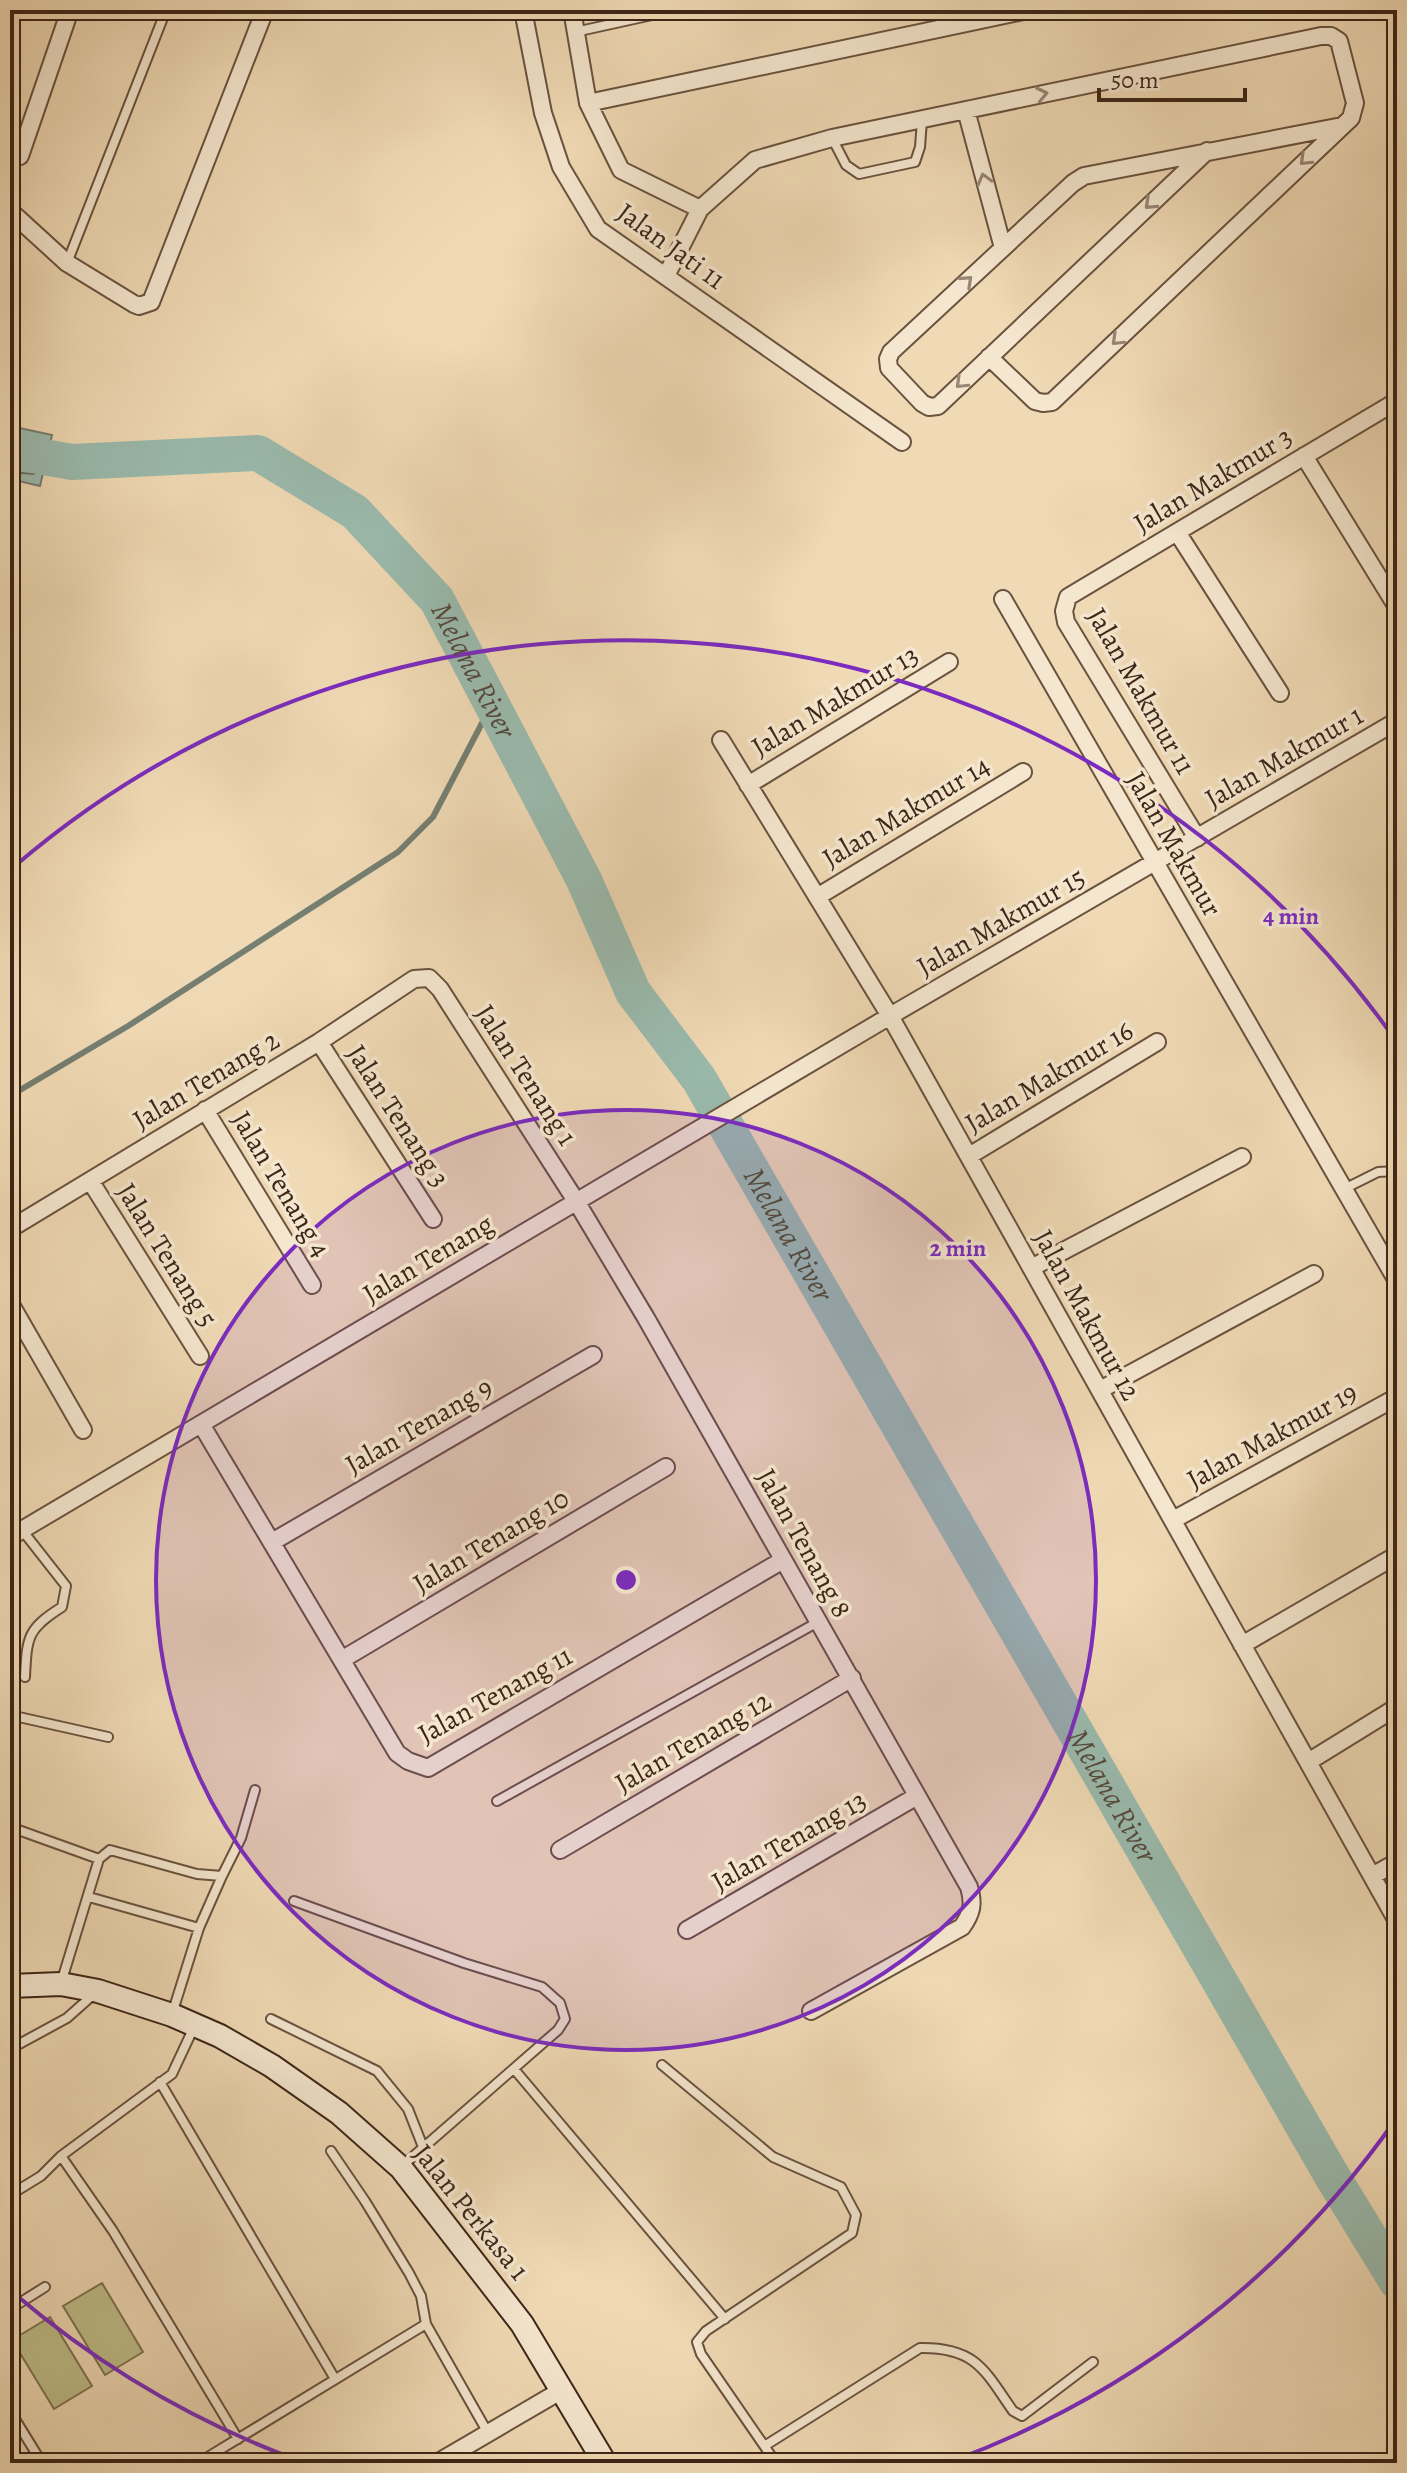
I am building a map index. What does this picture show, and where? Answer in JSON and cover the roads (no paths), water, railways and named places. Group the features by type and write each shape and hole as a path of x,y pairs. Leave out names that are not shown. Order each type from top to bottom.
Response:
{"street":[{"path":"20,156 70,10"},
{"path":"10,211 67,263 108,290 139,306 146,306 155,297 265,10"},
{"name":"Jalan Jati 11","path":"523,10 543,113 561,167 598,229 902,442"},
{"path":"572,10 588,103 621,170 700,209"},
{"path":"588,103 955,17 1028,10"},
{"path":"666,276 700,209 755,160 832,138 1321,36 1331,36 1339,41 1355,103 1351,118 1052,402 1035,401 989,357"},
{"path":"966,110 1003,248"},
{"path":"1207,151 938,406 929,407 922,403 889,368 891,352 1084,176 1207,151 1342,126"},
{"name":"Jalan Makmur 3","path":"1064,611 1068,597 1397,401"},
{"path":"1304,456 1397,607"},
{"path":"1177,532 1280,693"},
{"name":"Jalan Makmur","path":"1003,599 1397,1281"},
{"name":"Jalan Makmur 11","path":"1064,611 1066,622 1197,838"},
{"name":"Jalan Makmur 13","path":"748,785 949,662"},
{"name":"Jalan Makmur 1","path":"1155,863 1397,721"},
{"name":"Jalan Makmur 12","path":"721,740 890,1016 1397,1921"},
{"name":"Jalan Makmur 14","path":"817,897 1023,772"},
{"name":"Jalan Makmur 15","path":"873,1026 1155,863"},
{"name":"Jalan Tenang 2","path":"10,1229 319,1042 414,979 429,978"},
{"name":"Jalan Tenang 1","path":"429,978 440,989 576,1201"},
{"name":"Jalan Tenang","path":"16,1534 873,1026"},
{"name":"Jalan Tenang 3","path":"319,1042 433,1219"},
{"name":"Jalan Makmur 16","path":"969,1156 1157,1042"},
{"name":"Jalan Tenang 4","path":"205,1110 312,1285"},
{"path":"1031,1268 1242,1157"},
{"name":"Jalan Tenang 5","path":"91,1182 200,1356"},
{"name":"Jalan Tenang 8","path":"576,1201 692,1396 969,1887 973,1902 970,1915 962,1927 811,2011"},
{"path":"1100,1390 1314,1274"},
{"path":"10,1303 83,1430"},
{"name":"Jalan Tenang 9","path":"272,1542 593,1355"},
{"name":"Jalan Makmur 19","path":"1173,1520 1397,1397"},
{"name":"Jalan Tenang 11","path":"201,1424 397,1753 428,1768 783,1560"},
{"name":"Jalan Tenang 10","path":"343,1659 666,1467"},
{"path":"1242,1645 1397,1555"},
{"name":"Jalan Tenang 12","path":"560,1850 852,1678"},
{"path":"1308,1762 1397,1707"},
{"name":"Jalan Tenang 13","path":"687,1930 917,1796"},
{"path":"1372,1876 1397,1862"},
{"name":"Jalan Perkasa 1","path":"10,1986 61,1984 98,1991 172,2015 220,2036 272,2066 339,2113 401,2168 522,2324 605,2463"},
{"path":"437,2463 562,2390"}],"lane":[{"path":"67,263 166,10"},
{"path":"574,32 675,10"},
{"path":"832,138 846,165 859,174 915,162 920,147 922,120"},
{"path":"1344,1189 1378,1172 1397,1171"},
{"path":"16,1534 66,1586 62,1607 41,1620 27,1642 25,1677"},
{"path":"497,1801 818,1622"},
{"path":"10,1715 108,1737"},
{"path":"172,2015 199,1928 241,1838 255,1790"},
{"path":"10,1827 99,1859"},
{"path":"61,1984 99,1859 110,1850 197,1874 222,1876"},
{"path":"89,1897 199,1928"},
{"path":"294,1901 464,1963 542,1987 560,2003 565,2019 558,2030 401,2168"},
{"path":"10,2049 67,2018 98,1991"},
{"path":"271,2019 377,2071 408,2109 423,2147"},
{"path":"10,2195 41,2176 61,2156 172,2074 195,2025"},
{"path":"662,2065 773,2157 841,2187 856,2215 852,2233 706,2331 697,2342 701,2354 776,2463"},
{"path":"514,2069 725,2319"},
{"path":"160,2082 335,2379"},
{"path":"331,2151 415,2285 421,2296 426,2324 488,2433"},
{"path":"61,2156 113,2231 238,2439"},
{"path":"10,2309 45,2287"},
{"path":"198,2463 426,2324"},
{"path":"766,2445 920,2348 974,2359 1013,2411 1022,2416 1093,2362"},
{"path":"10,2411 42,2463"}],"water":[{"path":"10,426 52,435 40,486 10,479"}],"waterway":[{"name":"Melana River","path":"10,451 72,462 258,453 355,512 437,600 584,880 633,992 699,1079 1332,2176 1397,2282"},
{"path":"10,1096 128,1026 398,852 433,817 492,704"}]}
